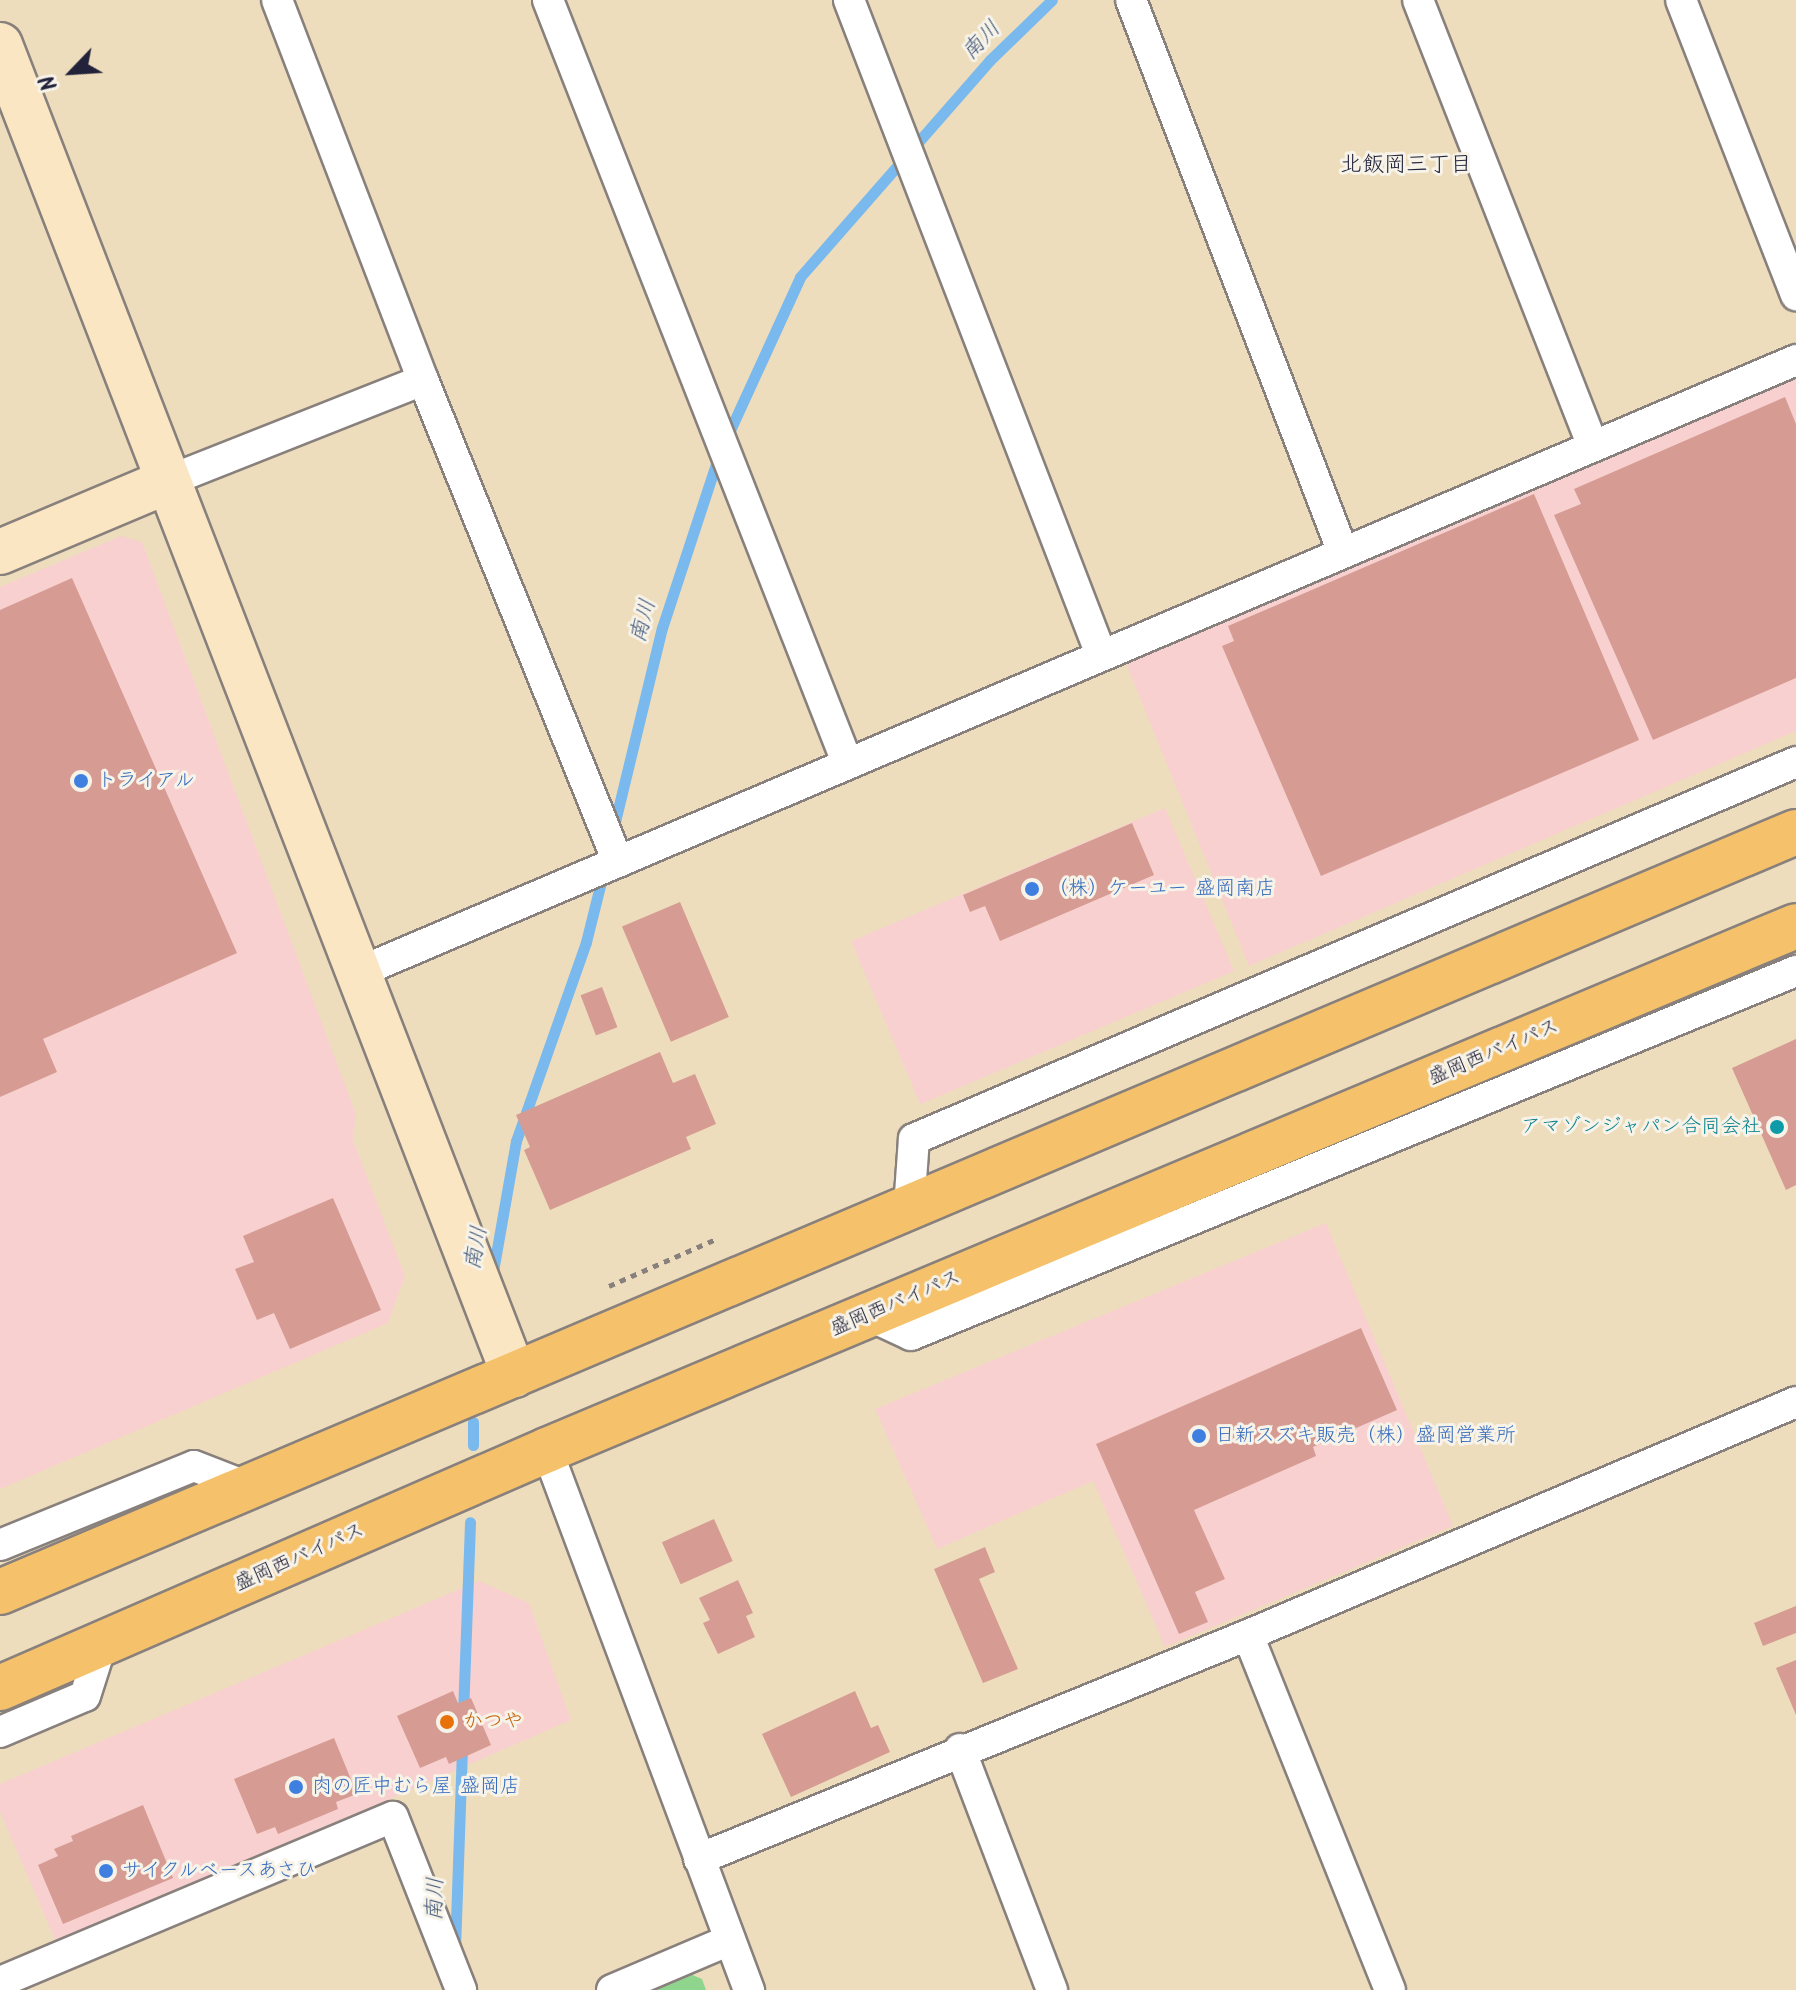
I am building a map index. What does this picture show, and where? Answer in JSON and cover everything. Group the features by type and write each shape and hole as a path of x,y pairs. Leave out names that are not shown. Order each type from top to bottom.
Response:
{"highway":[{"path":"0,1592 248,1487 507,1357 909,1208 1796,832"},
{"name":"盛岡西バイパス","path":"0,1688 547,1450 1796,926"}],"street":[{"path":"277,0 423,380 618,862"},
{"path":"548,0 847,762"},
{"path":"849,0 1100,652"},
{"path":"1131,0 1342,550"},
{"path":"1418,0 1592,445"},
{"path":"1681,0 1796,295"},
{"path":"0,45 507,1357"},
{"path":"357,973 1100,652 1796,360"},
{"path":"0,552 168,481 423,380"},
{"path":"909,1208 914,1139 1796,762"},
{"path":"868,1315 911,1335 1796,971"},
{"path":"699,1859 960,1749 1248,1635 1796,1402"},
{"path":"547,1450 749,1990"},
{"path":"0,1545 194,1466 248,1487"},
{"path":"1248,1635 1390,1990"},
{"path":"0,1732 85,1696 101,1646"},
{"path":"960,1749 1052,1990"},
{"path":"0,1982 393,1817 461,1990"},
{"path":"612,1990 730,1940"}],"path":[{"path":"609,1286 716,1239"}],"shaded area":[{"path":"1796,377 1796,731 1249,966 1125,661"},
{"path":"121,536 142,542 356,1114 353,1140 405,1276 388,1323 0,1489 0,587"},
{"path":"1165,808 1234,971 920,1104 851,941"},
{"path":"1326,1223 1453,1526 1165,1647 1093,1481 937,1549 875,1409"},
{"path":"479,1581 529,1603 571,1720 57,1944 0,1812 0,1784"}],"green space":[{"path":"688,1973 702,1979 706,1990 648,1990"}],"building":[{"path":"1785,397 1796,424 1796,678 1653,740 1554,515 1581,504 1574,489"},
{"path":"1534,494 1639,740 1321,876 1222,646 1234,641 1228,626"},
{"name":"トライアル","path":"72,578 237,953 43,1039 57,1072 0,1097 0,610"},
{"path":"1132,823 1154,875 1000,941 985,906 970,912 963,895"},
{"path":"680,902 729,1017 671,1042 622,927"},
{"path":"602,987 617,1027 596,1035 581,995"},
{"name":"アマゾンジャパン合同会社","path":"1796,1039 1796,1185 1786,1190 1732,1068"},
{"path":"660,1052 673,1083 695,1074 716,1124 686,1137 691,1149 550,1210 524,1150 530,1147 516,1115"},
{"path":"333,1198 381,1310 290,1349 274,1313 257,1320 235,1269 254,1262 243,1236"},
{"path":"1361,1328 1397,1410 1313,1447 1316,1456 1194,1510 1225,1579 1195,1592 1208,1622 1179,1634 1096,1444"},
{"path":"714,1519 733,1561 681,1584 662,1542"},
{"path":"985,1547 995,1572 979,1579 1018,1669 983,1683 934,1569"},
{"path":"738,1580 753,1613 746,1616 755,1637 718,1654 703,1623 710,1620 699,1598"},
{"path":"1796,1606 1796,1633 1763,1646 1754,1623"},
{"path":"1796,1660 1796,1715 1776,1668"},
{"path":"453,1691 458,1703 471,1698 491,1745 449,1764 446,1757 420,1768 397,1716"},
{"path":"855,1691 871,1728 878,1725 890,1752 791,1797 762,1734"},
{"name":"肉の匠中むら屋 盛岡店","path":"334,1738 357,1794 336,1802 338,1809 278,1834 275,1827 257,1834 234,1779"},
{"name":"サイクルベースあさひ","path":"143,1805 173,1878 63,1924 38,1865 58,1856 54,1849 73,1841 71,1836"}],"waterway":[{"name":"南川","path":"726,439 800,277 990,60 1052,0"},
{"name":"南川","path":"613,830 662,628 719,455"},
{"name":"南川","path":"492,1277 516,1141 586,942 603,874"},
{"name":"南川","path":"473,1422 473,1445"},
{"name":"南川","path":"463,1714 470,1522"},
{"name":"南川","path":"455,1949 462,1747"}],"place":[{"name":"トライアル","path":"81,781"},
{"name":"（株）ケーユー 盛岡南店","path":"1032,889"},
{"name":"アマゾンジャパン合同会社","path":"1777,1127"},
{"name":"日新スズキ販売（株）盛岡営業所","path":"1199,1436"},
{"name":"かつや","path":"447,1722"},
{"name":"肉の匠中むら屋 盛岡店","path":"296,1787"},
{"name":"サイクルベースあさひ","path":"106,1871"}],"district":[{"name":"北飯岡三丁目","path":"1406,166"}]}
